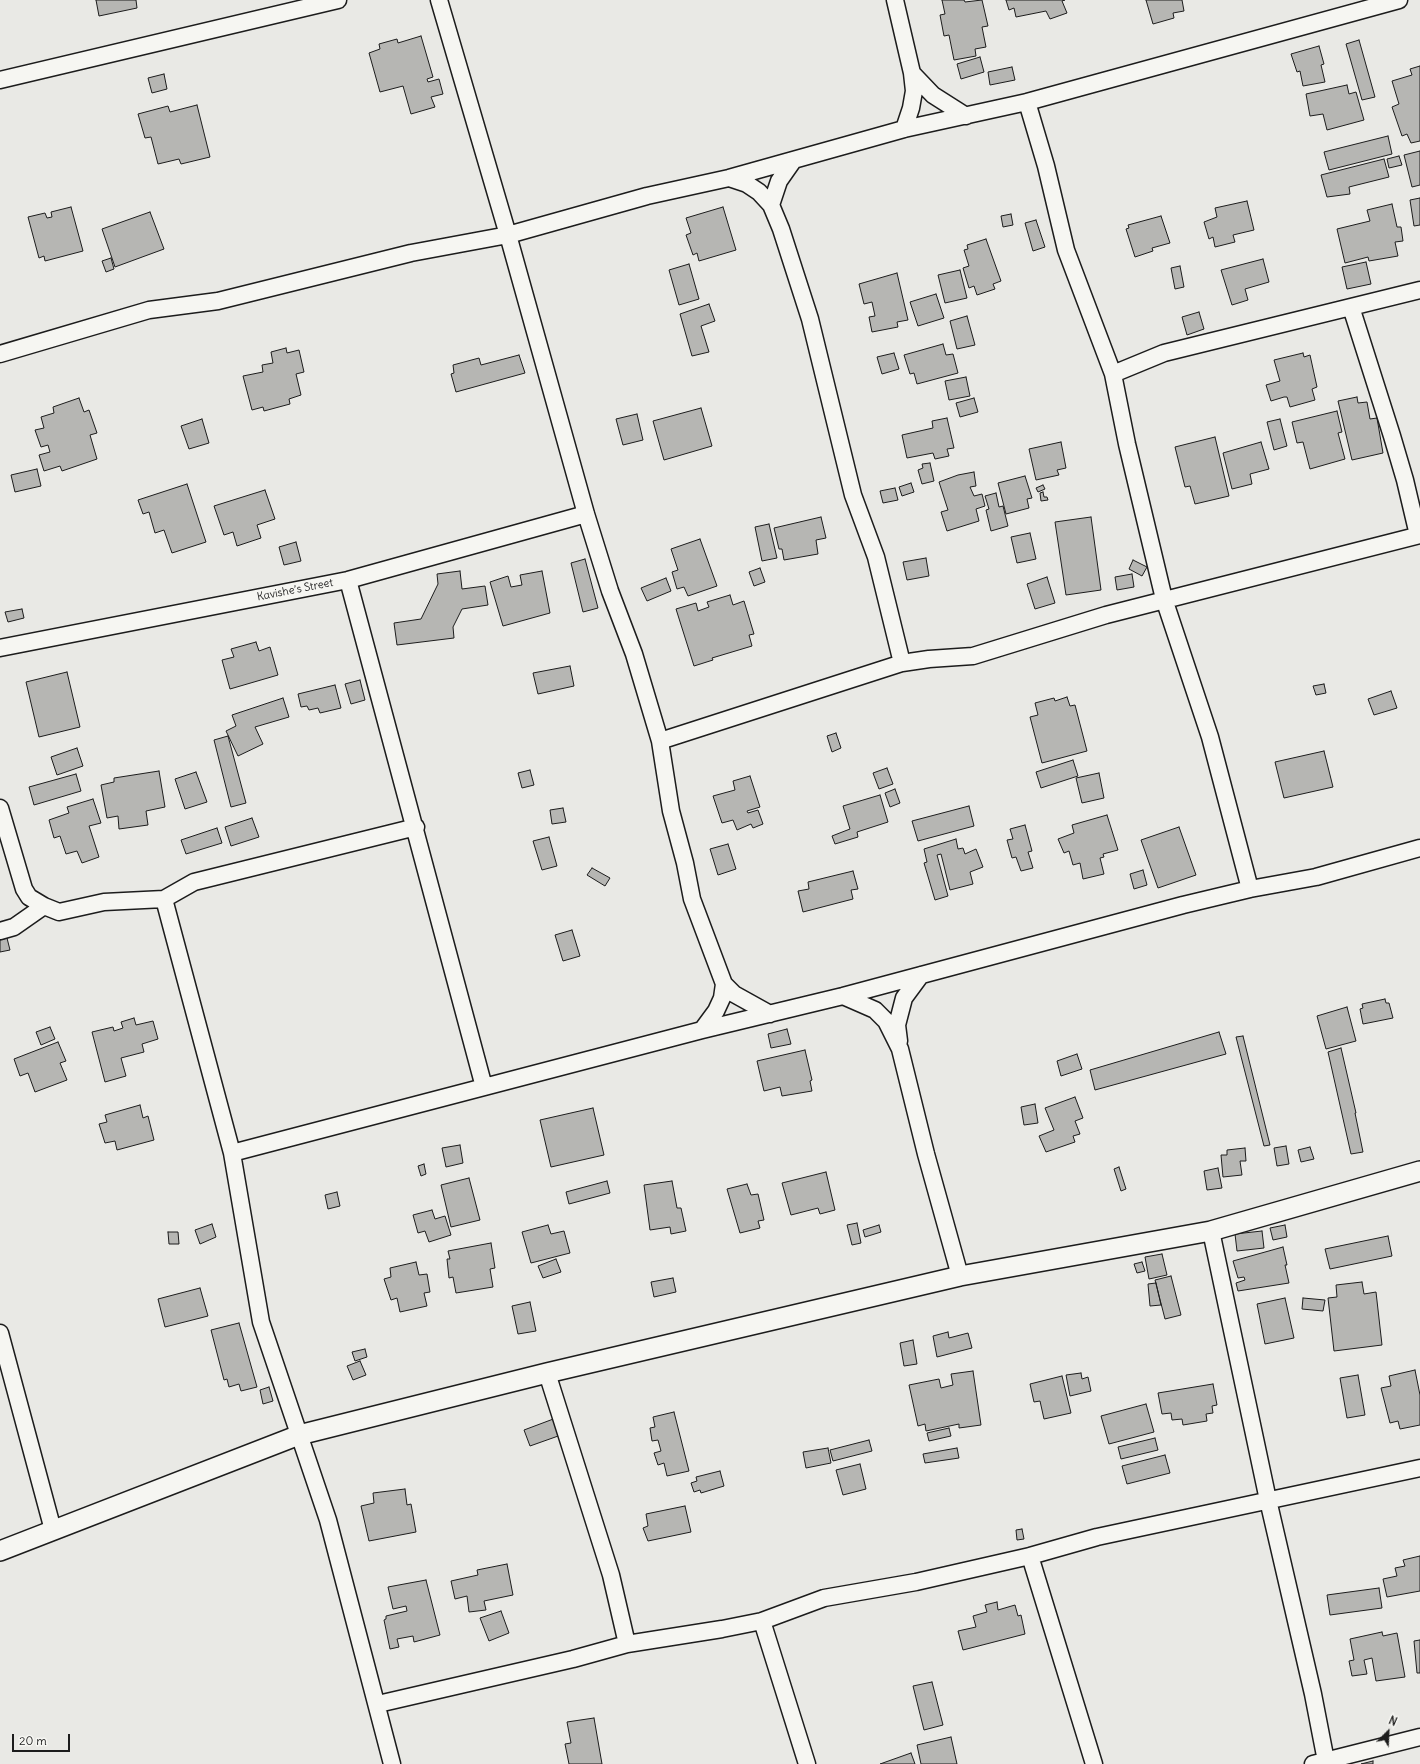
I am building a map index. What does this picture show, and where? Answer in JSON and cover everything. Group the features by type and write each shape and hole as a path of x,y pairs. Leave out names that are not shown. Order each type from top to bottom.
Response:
{"street":[{"path":"0,80 338,0"},
{"path":"439,0 508,235 586,514 610,591 634,654 660,741 671,811 685,863 692,899 724,984 734,994 770,1014"},
{"path":"895,0 912,73 914,91 911,108 904,129"},
{"path":"0,354 149,310 218,301 411,253 508,235 647,196 729,178 793,161 904,129 1027,102 1363,4 1399,0"},
{"path":"912,73 933,95 966,116"},
{"path":"1027,102 1046,166 1066,250 1113,374 1127,444 1164,599 1210,737 1250,889"},
{"path":"771,205 779,181 793,161"},
{"path":"729,178 747,184 759,192 771,205 781,228 810,319 853,495 876,557 902,663"},
{"path":"1113,374 1164,353 1420,290"},
{"path":"660,741 902,663 929,659 973,656 1106,615 1164,599 1283,571 1419,535 1392,436 1351,307"},
{"name":"Kavishe’s Street","path":"0,648 348,580 586,514"},
{"path":"348,580 416,827 484,1087"},
{"path":"0,808 24,889 29,897 44,906 59,912 104,902 164,899 194,882 416,827"},
{"path":"232,1153 702,1030 843,996 1183,905 1250,889 1316,877 1420,848"},
{"path":"164,899 232,1153 261,1322 328,1520 378,1704 392,1764"},
{"path":"0,931 14,927 44,906"},
{"path":"921,975 904,998 897,1025 900,1049 926,1154 960,1276"},
{"path":"702,1030 716,1010 722,998 724,984"},
{"path":"843,996 875,1010 886,1021 900,1049"},
{"path":"0,1551 299,1435 547,1373 960,1276 1211,1231 1420,1171"},
{"path":"1211,1231 1268,1500 1313,1694 1320,1762 1420,1737"},
{"path":"0,1333 53,1530"},
{"path":"547,1373 611,1575 627,1644"},
{"path":"378,1704 573,1660 627,1644 762,1621 824,1598 916,1582 1030,1556 1097,1537 1420,1468"},
{"path":"1030,1556 1094,1764"},
{"path":"762,1621 807,1764"}],"building":[{"path":"96,0 136,0 137,8 99,16"},
{"path":"942,0 964,0 965,2 982,0 988,26 982,27 986,47 975,49 976,56 954,60 949,35 944,36 940,15 945,14"},
{"path":"1006,0 1065,0 1062,1 1067,13 1050,19 1046,11 1016,17 1014,8 1009,10"},
{"path":"1146,0 1182,0 1184,11 1173,13 1174,18 1153,24"},
{"path":"421,36 433,77 427,79 428,82 439,79 443,94 431,97 435,107 411,114 403,86 380,92 369,53 380,49 379,44 397,39 398,43"},
{"path":"1359,40 1375,97 1362,100 1346,44"},
{"path":"1319,46 1324,64 1321,65 1325,82 1303,86 1300,71 1297,72 1291,54"},
{"path":"980,57 984,72 961,79 957,64"},
{"path":"1420,66 1420,141 1411,143 1407,134 1402,136 1392,107 1399,104 1392,81 1412,75 1410,69"},
{"path":"1012,67 1015,80 990,85 988,72"},
{"path":"164,74 167,89 152,93 148,78"},
{"path":"1347,85 1349,94 1356,92 1364,120 1327,130 1323,114 1310,116 1306,94"},
{"path":"197,105 210,157 181,164 179,159 158,164 151,137 145,138 138,114 168,106 170,112"},
{"path":"1388,136 1392,154 1329,170 1324,152"},
{"path":"1420,151 1420,185 1412,187 1404,155"},
{"path":"1399,156 1402,165 1389,168 1387,159"},
{"path":"1384,159 1389,177 1349,187 1350,194 1327,197 1321,175"},
{"path":"1420,198 1420,225 1414,226 1410,200"},
{"path":"1247,201 1254,230 1233,235 1235,242 1215,247 1213,237 1209,239 1204,222 1217,217 1215,208"},
{"path":"1392,204 1397,227 1401,227 1403,241 1395,242 1398,256 1369,261 1368,257 1345,263 1337,229 1370,221 1367,210"},
{"path":"71,207 83,251 45,261 44,256 39,258 28,217 45,213 47,218 52,217 51,212"},
{"path":"723,207 736,250 699,261 697,253 693,255 686,235 691,233 686,218"},
{"path":"150,212 164,249 115,267 102,229"},
{"path":"1011,214 1013,225 1003,227 1001,216"},
{"path":"1161,216 1170,243 1152,248 1153,251 1135,257 1126,229 1129,228 1128,225"},
{"path":"1036,220 1045,247 1033,251 1025,223"},
{"path":"986,239 1001,281 993,284 995,289 977,295 974,286 969,288 963,268 969,266 964,250 968,249 967,245"},
{"path":"111,258 114,269 106,272 102,261"},
{"path":"1263,259 1269,282 1245,289 1248,300 1232,305 1221,270"},
{"path":"1366,262 1371,284 1347,289 1342,267"},
{"path":"689,264 699,299 679,305 669,270"},
{"path":"1180,266 1184,287 1175,289 1171,268"},
{"path":"960,270 967,298 945,303 938,275"},
{"path":"897,273 908,320 897,322 898,327 872,332 869,317 875,316 872,302 864,304 859,284"},
{"path":"936,294 944,318 918,326 910,302"},
{"path":"709,304 715,321 701,326 709,352 692,356 680,314"},
{"path":"1199,312 1204,329 1187,335 1182,317"},
{"path":"967,316 975,345 957,349 950,321"},
{"path":"943,344 946,355 953,354 958,373 917,384 914,373 910,374 904,355"},
{"path":"286,348 287,353 299,350 304,372 296,374 301,395 289,399 290,404 264,411 263,407 252,410 243,376 263,372 262,365 273,363 271,352"},
{"path":"894,353 899,369 882,374 877,357"},
{"path":"1303,353 1304,357 1310,355 1317,387 1312,389 1315,400 1290,407 1287,397 1271,401 1266,385 1280,381 1274,360"},
{"path":"519,355 525,373 456,392 451,374 454,373 453,365 479,358 481,365"},
{"path":"966,377 970,396 949,400 945,381"},
{"path":"1357,397 1358,403 1367,402 1370,419 1377,418 1383,453 1352,460 1338,401"},
{"path":"79,398 84,412 89,410 97,433 90,435 97,459 62,471 60,466 44,471 39,455 50,452 48,445 41,447 35,430 44,428 41,417 54,413 53,407"},
{"path":"974,398 978,412 960,417 956,403"},
{"path":"701,408 712,446 664,460 653,421"},
{"path":"1337,411 1342,432 1338,433 1345,459 1310,469 1303,442 1297,443 1292,422"},
{"path":"637,414 643,440 623,445 616,419"},
{"path":"947,418 954,448 947,449 949,456 935,459 933,453 907,458 902,435 933,428 932,421"},
{"path":"202,419 209,443 189,449 181,426"},
{"path":"1280,419 1287,446 1274,450 1267,422"},
{"path":"1215,437 1229,496 1195,504 1190,486 1185,487 1175,447"},
{"path":"1061,442 1066,468 1057,470 1059,475 1036,480 1029,449"},
{"path":"1261,442 1269,469 1250,474 1252,484 1232,489 1223,453"},
{"path":"930,463 934,481 922,484 918,470 923,468 922,464"},
{"path":"37,469 41,486 15,492 11,475"},
{"path":"974,472 976,486 970,487 974,496 982,494 985,506 976,509 979,521 947,531 941,512 948,510 939,482 958,475"},
{"path":"1025,476 1032,498 1027,499 1029,508 1006,514 998,483"},
{"path":"911,483 914,492 902,496 899,487"},
{"path":"187,484 206,542 172,553 164,530 155,533 149,512 143,514 138,500"},
{"path":"1043,485 1045,489 1038,492 1036,488"},
{"path":"895,488 898,500 883,503 880,491"},
{"path":"265,490 275,519 257,525 261,538 237,546 233,532 224,535 214,506"},
{"path":"1043,492 1044,497 1047,497 1048,500 1041,501 1040,493"},
{"path":"996,493 999,507 1003,506 1008,526 991,531 986,510 989,509 985,496"},
{"path":"821,517 826,538 816,540 818,554 784,560 782,549 779,549 774,528"},
{"path":"1091,517 1101,590 1066,595 1055,522"},
{"path":"769,524 777,558 762,561 755,527"},
{"path":"1030,533 1036,559 1017,563 1011,537"},
{"path":"700,539 717,586 688,596 684,587 677,589 672,572 678,570 671,549"},
{"path":"296,542 301,561 284,565 279,547"},
{"path":"926,558 929,576 907,580 903,562"},
{"path":"585,559 598,608 583,612 571,563"},
{"path":"1133,560 1147,567 1142,576 1129,569"},
{"path":"760,568 765,582 754,586 749,572"},
{"path":"460,571 462,589 485,586 488,605 462,609 453,627 454,638 397,645 394,623 421,619 438,584 437,574"},
{"path":"542,571 550,613 503,626 490,582 508,576 511,587 522,585 520,575"},
{"path":"1132,574 1134,587 1117,590 1115,577"},
{"path":"1047,577 1055,603 1035,609 1027,584"},
{"path":"666,578 671,591 647,601 641,588"},
{"path":"730,595 733,605 744,601 754,634 749,635 752,646 712,658 713,660 694,666 676,609 696,603 698,611 709,607 707,602"},
{"path":"22,609 24,618 8,622 5,612"},
{"path":"256,642 259,651 270,647 278,675 230,689 222,660 234,657 231,649"},
{"path":"570,666 574,686 538,694 533,673"},
{"path":"67,672 80,727 39,737 26,682"},
{"path":"360,680 365,700 351,704 345,684"},
{"path":"1324,684 1326,693 1316,695 1313,686"},
{"path":"335,685 341,708 320,713 318,708 309,710 307,706 301,707 298,694"},
{"path":"1391,691 1397,708 1374,715 1368,699"},
{"path":"1067,697 1070,706 1075,705 1087,751 1042,763 1030,717 1038,715 1035,703 1054,698 1055,701"},
{"path":"283,698 289,717 255,727 263,744 238,756 226,731 236,726 232,715"},
{"path":"836,733 841,748 832,752 827,736"},
{"path":"228,736 246,803 231,807 214,740"},
{"path":"77,748 83,766 57,775 51,757"},
{"path":"1324,751 1333,787 1284,798 1275,762"},
{"path":"1073,760 1078,776 1041,788 1036,772"},
{"path":"887,768 893,784 879,789 873,773"},
{"path":"530,770 534,785 522,788 518,773"},
{"path":"159,771 165,807 146,811 148,825 119,829 118,816 107,818 101,785 114,782 114,778"},
{"path":"196,772 207,802 185,809 175,779"},
{"path":"1099,773 1104,798 1082,803 1076,778"},
{"path":"76,774 81,791 34,805 29,787"},
{"path":"750,776 760,807 747,811 748,813 758,810 763,824 753,828 751,824 737,830 733,820 722,823 713,796 735,790 733,781"},
{"path":"895,789 900,803 890,807 885,793"},
{"path":"880,795 888,822 857,832 858,837 835,844 832,836 850,829 843,806"},
{"path":"93,799 101,823 89,826 99,857 82,863 77,851 66,854 60,836 54,838 49,820 69,813 67,807"},
{"path":"969,806 974,826 918,841 912,821"},
{"path":"563,808 566,822 552,824 550,810"},
{"path":"1107,815 1118,850 1103,854 1104,857 1100,858 1104,874 1083,879 1080,863 1073,865 1069,851 1064,853 1058,839 1074,833 1072,825"},
{"path":"252,818 259,837 231,846 225,827"},
{"path":"1025,825 1032,851 1028,852 1033,868 1021,871 1016,857 1012,858 1007,840 1013,839 1010,829"},
{"path":"1179,827 1196,875 1158,888 1141,840"},
{"path":"217,828 222,843 186,854 181,840"},
{"path":"549,837 557,866 542,870 533,841"},
{"path":"956,839 958,849 963,848 965,854 976,849 983,867 970,872 973,884 950,890 941,854 937,855 948,896 935,900 924,863 927,862 924,849"},
{"path":"728,844 736,869 718,875 710,849"},
{"path":"592,868 610,878 605,886 587,875"},
{"path":"1143,870 1147,885 1134,889 1130,874"},
{"path":"853,871 858,889 851,890 853,899 803,912 798,891 809,889 808,882"},
{"path":"572,930 580,956 563,961 555,935"},
{"path":"7,938 10,950 0,952 0,940"},
{"path":"1385,999 1386,1003 1389,1003 1393,1018 1363,1024 1360,1009 1363,1008 1362,1004"},
{"path":"1347,1007 1356,1041 1326,1049 1317,1016"},
{"path":"134,1018 136,1025 153,1021 158,1039 142,1044 144,1052 121,1058 126,1076 105,1082 92,1032 113,1027 114,1031 123,1028 121,1022"},
{"path":"50,1027 55,1039 41,1045 36,1032"},
{"path":"787,1029 791,1044 771,1048 768,1034"},
{"path":"1219,1032 1226,1054 1095,1090 1090,1070"},
{"path":"1243,1036 1270,1145 1264,1146 1236,1037"},
{"path":"58,1042 66,1061 60,1063 67,1080 35,1092 28,1073 20,1076 14,1059"},
{"path":"1341,1048 1356,1113 1363,1152 1351,1154 1328,1052"},
{"path":"805,1050 812,1080 810,1081 812,1091 782,1096 780,1087 764,1091 757,1061"},
{"path":"1077,1054 1082,1069 1061,1076 1057,1061"},
{"path":"1075,1097 1083,1118 1075,1121 1080,1134 1073,1136 1075,1142 1046,1152 1039,1136 1054,1130 1045,1108"},
{"path":"1035,1104 1038,1123 1024,1125 1021,1107"},
{"path":"140,1105 143,1118 148,1116 154,1140 117,1150 115,1141 105,1143 99,1124 107,1122 105,1115"},
{"path":"593,1108 604,1155 551,1167 540,1120"},
{"path":"460,1145 463,1163 446,1167 442,1148"},
{"path":"1286,1146 1289,1164 1277,1166 1274,1148"},
{"path":"1310,1147 1314,1159 1301,1162 1298,1150"},
{"path":"1245,1148 1246,1161 1240,1161 1242,1175 1223,1177 1221,1155 1227,1155 1227,1150"},
{"path":"424,1164 426,1174 421,1176 418,1166"},
{"path":"1119,1167 1126,1189 1121,1191 1114,1169"},
{"path":"1218,1168 1222,1188 1207,1190 1204,1171"},
{"path":"826,1172 835,1210 820,1214 818,1208 791,1215 782,1183"},
{"path":"469,1178 480,1220 451,1227 441,1185"},
{"path":"607,1181 610,1193 569,1204 566,1192"},
{"path":"672,1181 677,1208 681,1208 686,1231 671,1234 670,1227 650,1230 644,1185"},
{"path":"747,1184 751,1195 758,1194 764,1220 758,1221 760,1228 740,1233 727,1189"},
{"path":"337,1192 340,1206 328,1209 325,1195"},
{"path":"432,1210 435,1219 445,1216 451,1235 429,1242 425,1231 418,1233 413,1215"},
{"path":"857,1223 861,1243 852,1245 847,1225"},
{"path":"212,1224 216,1237 200,1244 195,1230"},
{"path":"548,1225 551,1234 564,1231 570,1253 531,1263 522,1232"},
{"path":"879,1225 881,1232 865,1237 863,1230"},
{"path":"1285,1225 1287,1237 1273,1240 1270,1228"},
{"path":"1262,1231 1264,1248 1237,1251 1235,1234"},
{"path":"168,1232 178,1232 179,1244 169,1244"},
{"path":"1388,1236 1392,1256 1330,1269 1325,1249"},
{"path":"491,1243 495,1268 490,1269 493,1287 456,1293 453,1277 449,1278 447,1259 450,1259 448,1251"},
{"path":"1283,1247 1289,1283 1238,1291 1236,1283 1245,1280 1244,1277 1238,1278 1233,1261"},
{"path":"1162,1254 1167,1275 1149,1279 1145,1257"},
{"path":"556,1259 561,1272 543,1278 538,1266"},
{"path":"416,1262 419,1275 427,1274 430,1292 424,1293 427,1306 400,1312 397,1298 391,1300 384,1279 391,1277 390,1268"},
{"path":"1142,1262 1145,1271 1137,1273 1134,1264"},
{"path":"1171,1276 1181,1315 1165,1319 1155,1280"},
{"path":"673,1278 676,1292 654,1297 651,1282"},
{"path":"1362,1282 1364,1294 1376,1292 1382,1345 1334,1351 1328,1298 1337,1297 1336,1285"},
{"path":"1156,1283 1161,1305 1150,1306 1148,1284"},
{"path":"200,1288 208,1316 165,1327 158,1299"},
{"path":"1285,1298 1294,1338 1265,1344 1257,1304"},
{"path":"1303,1298 1325,1300 1323,1311 1302,1309"},
{"path":"530,1302 536,1331 518,1334 512,1306"},
{"path":"239,1323 257,1387 241,1391 239,1384 229,1387 227,1379 224,1380 211,1330"},
{"path":"948,1332 949,1338 968,1333 972,1348 937,1357 933,1336"},
{"path":"913,1340 917,1364 904,1366 900,1343"},
{"path":"365,1349 367,1357 355,1361 352,1352"},
{"path":"360,1361 366,1375 353,1380 347,1366"},
{"path":"1415,1370 1420,1395 1420,1425 1400,1429 1398,1421 1390,1423 1381,1388 1391,1386 1389,1376"},
{"path":"973,1371 981,1425 959,1428 959,1424 926,1431 925,1424 918,1426 909,1385 939,1379 941,1388 953,1385 951,1374"},
{"path":"1081,1373 1082,1379 1088,1377 1091,1391 1070,1396 1066,1375"},
{"path":"1358,1375 1365,1415 1347,1418 1340,1378"},
{"path":"1062,1376 1071,1413 1044,1419 1040,1401 1034,1402 1030,1384"},
{"path":"1213,1384 1217,1405 1212,1406 1213,1413 1206,1414 1207,1421 1183,1425 1182,1419 1172,1420 1171,1413 1162,1414 1158,1393"},
{"path":"269,1387 273,1401 263,1404 260,1390"},
{"path":"1146,1404 1154,1432 1109,1444 1101,1416"},
{"path":"674,1412 689,1471 667,1476 664,1463 658,1465 654,1453 661,1451 658,1440 652,1441 650,1428 655,1427 653,1417"},
{"path":"556,1418 561,1435 530,1446 524,1430"},
{"path":"949,1428 951,1436 929,1441 927,1433"},
{"path":"1155,1438 1158,1450 1121,1459 1118,1447"},
{"path":"869,1440 872,1451 833,1461 830,1450"},
{"path":"828,1448 831,1463 806,1468 803,1452"},
{"path":"957,1448 959,1458 925,1463 923,1454"},
{"path":"1165,1455 1170,1473 1127,1484 1122,1466"},
{"path":"860,1464 866,1489 843,1495 836,1470"},
{"path":"720,1471 724,1486 701,1493 700,1490 694,1492 691,1483 697,1481 696,1477"},
{"path":"405,1489 407,1505 411,1504 416,1532 369,1541 361,1506 374,1503 373,1493"},
{"path":"685,1506 691,1532 648,1541 643,1528 648,1526 646,1514"},
{"path":"1022,1529 1024,1539 1017,1540 1016,1530"},
{"path":"1420,1556 1420,1591 1387,1597 1383,1579 1397,1576 1395,1568 1405,1566 1403,1560"},
{"path":"507,1564 513,1595 484,1601 486,1610 469,1612 467,1596 455,1599 451,1581 478,1575 477,1570"},
{"path":"426,1580 440,1635 414,1642 413,1636 397,1639 399,1647 390,1649 384,1620 386,1619 386,1616 407,1611 406,1606 393,1609 388,1587"},
{"path":"1379,1588 1382,1608 1330,1615 1327,1595"},
{"path":"997,1602 998,1610 1015,1605 1018,1616 1021,1615 1025,1634 963,1650 958,1631 976,1627 973,1616 987,1612 985,1605"},
{"path":"501,1611 509,1633 489,1641 480,1618"},
{"path":"1382,1632 1383,1636 1397,1633 1405,1677 1376,1681 1372,1658 1364,1660 1367,1674 1352,1676 1349,1661 1354,1660 1350,1639"},
{"path":"1420,1640 1420,1673 1417,1673 1414,1641"},
{"path":"932,1682 943,1725 924,1730 913,1686"},
{"path":"594,1718 602,1764 569,1764 565,1744 571,1743 567,1722"},
{"path":"951,1737 957,1764 921,1764 917,1745"},
{"path":"911,1753 915,1764 880,1764"},
{"path":"1373,1761 1373,1764 1361,1764"}]}
